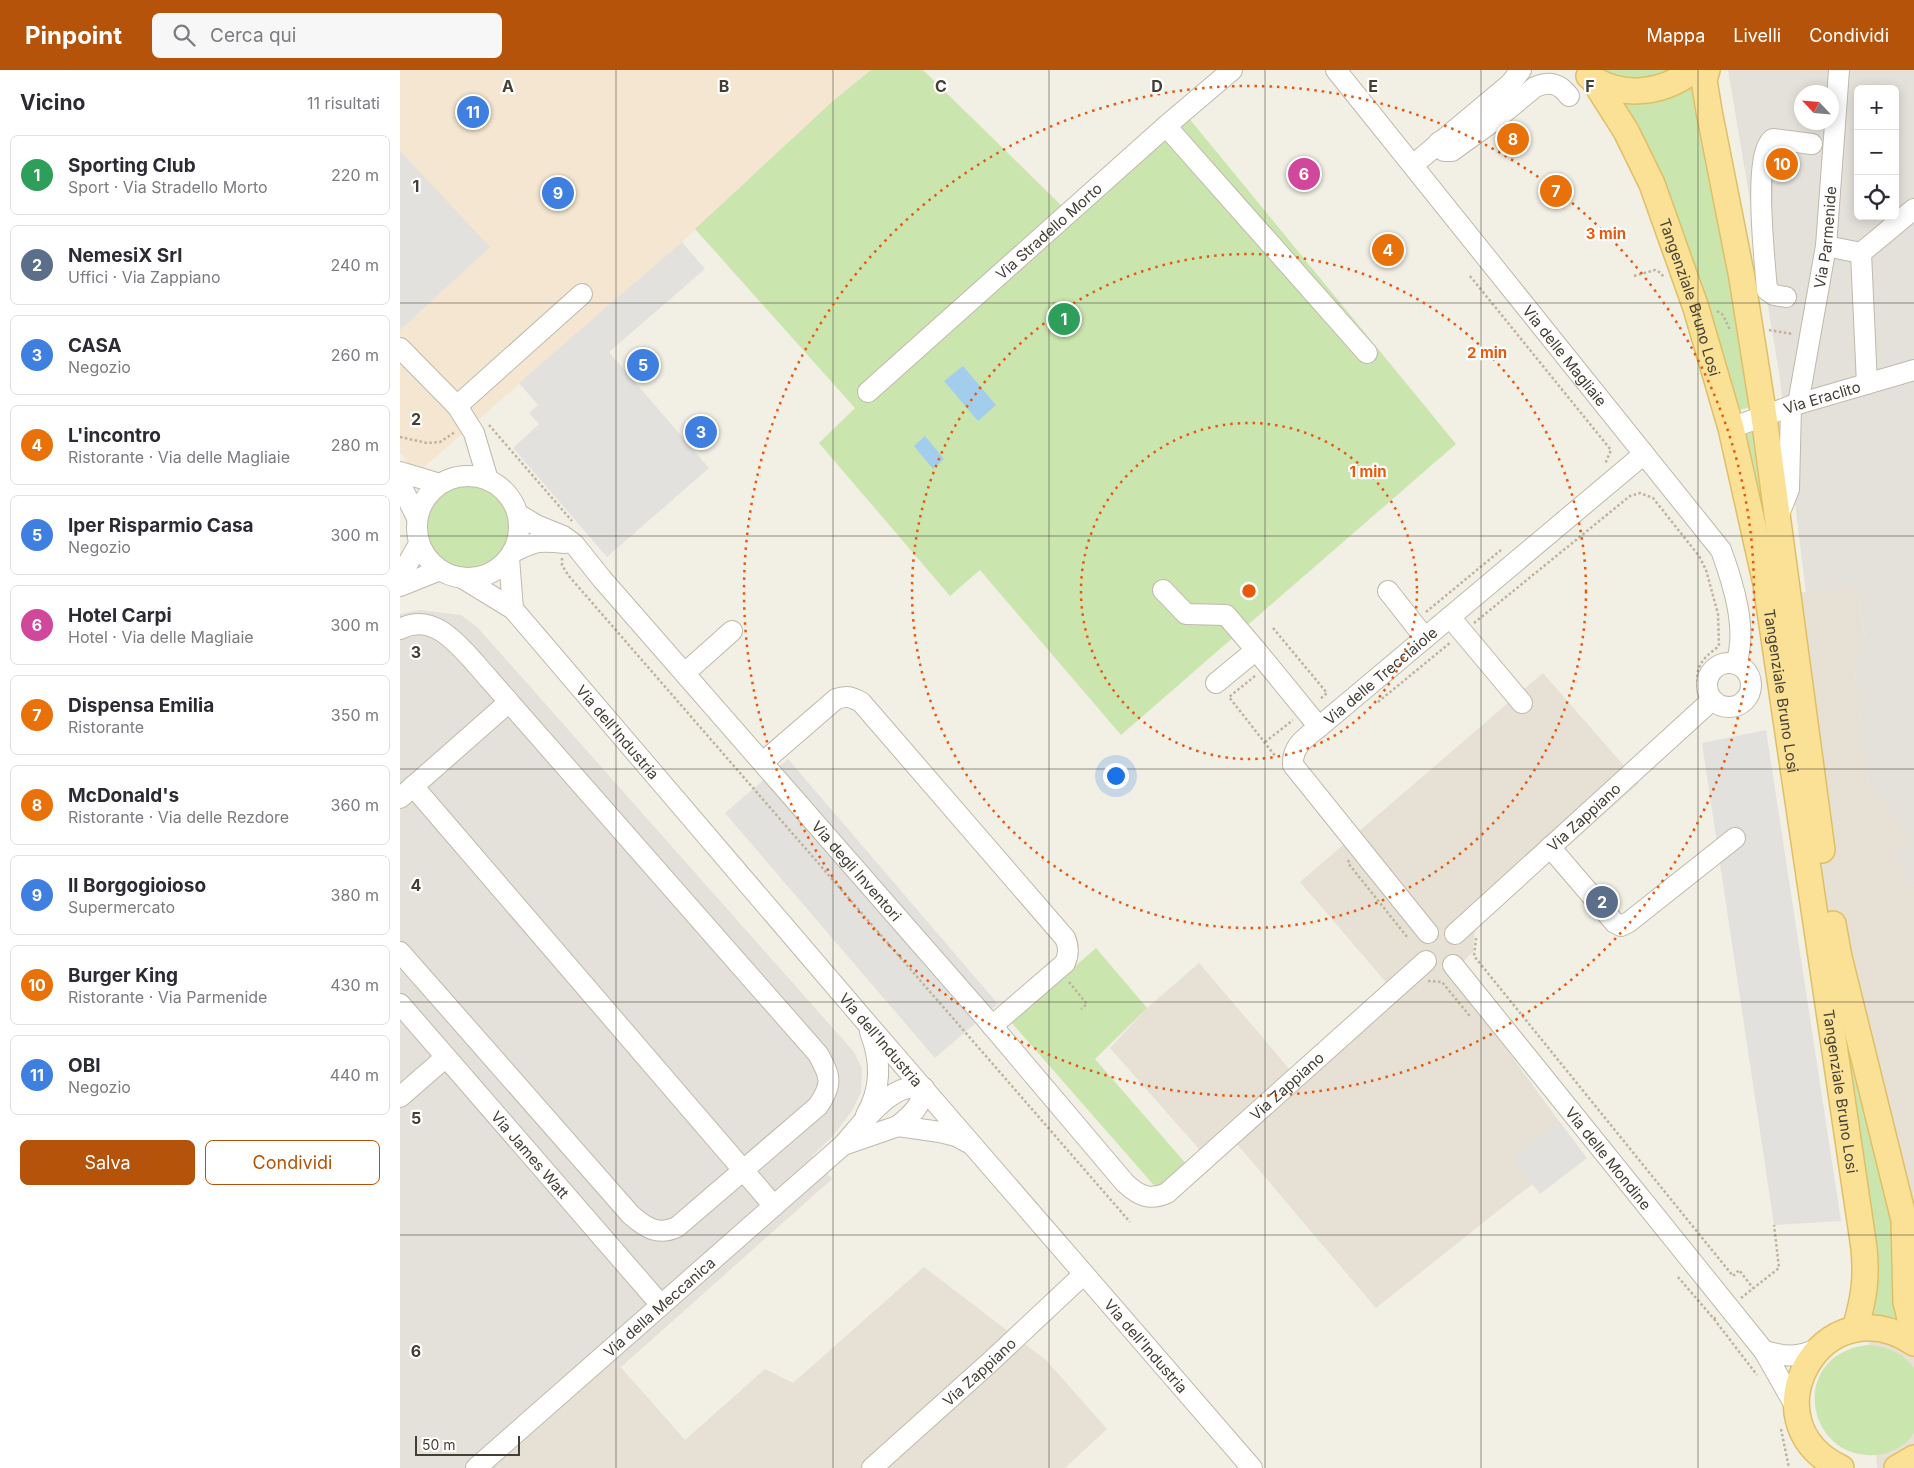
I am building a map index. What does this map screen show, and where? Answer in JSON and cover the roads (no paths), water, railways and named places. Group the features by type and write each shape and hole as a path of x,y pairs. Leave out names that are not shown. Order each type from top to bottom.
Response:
{"main road":[{"name":"Tangenziale Bruno Losi","path":"1584,72 1619,89 1633,91 1654,90 1674,83 1692,70"},
{"name":"Tangenziale Bruno Losi","path":"1707,70 1704,80 1709,111 1742,278 1764,418 1838,958 1904,1220 1906,1302 1914,1334"},
{"name":"Tangenziale Bruno Losi","path":"1584,72 1626,131 1652,184 1696,308 1731,428 1766,584 1866,1272 1864,1299 1855,1329"},
{"path":"1841,1468 1821,1456 1811,1445 1802,1427 1796,1407 1799,1381 1804,1369 1819,1348 1842,1333 1855,1329 1887,1330 1903,1336 1914,1343"},
{"path":"1897,1468 1914,1458"}],"street":[{"name":"Via Stradello Morto","path":"868,392 1166,126 1232,70"},
{"name":"Via delle Magliaie","path":"1336,70 1721,550 1727,567 1741,627 1740,651 1736,664"},
{"path":"1413,165 1515,77 1538,70"},
{"name":"Via Parmenide","path":"1778,518 1789,489 1794,405 1826,246 1839,70"},
{"path":"1440,142 1444,150 1452,151 1535,87 1542,84 1556,83 1569,96"},
{"path":"1166,126 1367,354"},
{"path":"1786,297 1774,295 1767,290 1761,181 1766,148 1768,142 1773,139 1812,144"},
{"path":"1826,246 1861,252 1914,209"},
{"path":"1861,252 1867,384"},
{"path":"457,406 582,294"},
{"path":"400,348 457,406 471,429 488,480"},
{"name":"Via Eraclito","path":"1731,428 1764,418 1794,405 1914,370"},
{"path":"471,429 468,458 447,481 429,493 417,518 416,531 419,544 427,559 451,576 464,579 477,578 489,574 500,567 511,555 530,543 541,541 574,544"},
{"name":"Via delle Trecciaiole","path":"1421,938 1293,765 1293,754 1297,746 1419,630 1450,617 1644,454"},
{"path":"400,472 447,481 472,476 488,480 507,494 518,514 519,527 518,540 511,555 513,608"},
{"path":"400,483 417,518"},
{"name":"Via degli Inventori","path":"518,514 536,525 563,536 574,544 992,1026 1125,1183 1142,1196"},
{"path":"400,577 419,544"},
{"path":"400,586 440,570"},
{"name":"Via dell'Industria","path":"464,579 513,608 865,1022 1252,1468"},
{"path":"1163,590 1186,614 1226,615 1319,727"},
{"path":"1388,592 1419,630"},
{"path":"1450,617 1522,703"},
{"path":"400,629 415,623 424,624 446,633 458,644 818,1054 827,1070 830,1083 827,1094 818,1106 676,1226 667,1231 660,1231 640,1223 631,1215 400,952"},
{"path":"685,673 732,631"},
{"path":"1216,683 1256,650"},
{"path":"1722,664 1736,664 1747,671 1750,678 1751,691 1743,702 1731,708 1717,704 1712,700 1706,686 1710,673 1722,664"},
{"path":"763,762 836,699 844,696 861,702 1065,938 1068,945 1068,956 1065,963 992,1026"},
{"name":"Via Zappiano","path":"1455,934 1712,700"},
{"path":"509,702 406,792 774,1206"},
{"path":"1550,847 1614,923 1621,926 1629,922 1735,838"},
{"path":"1439,928 1450,930 1455,934 1459,938 1461,950 1457,961 1453,965 1436,968 1426,961 1421,950 1424,938 1421,938 1439,928"},
{"name":"Via Zappiano","path":"1142,1196 1158,1197 1167,1193 1426,961"},
{"name":"Via delle Mondine","path":"1453,965 1721,1313 1764,1351 1796,1407"},
{"name":"Via James Watt","path":"400,1004 661,1305"},
{"name":"Via della Meccanica","path":"842,1146 867,1113 874,1098 878,1082 877,1051 865,1022"},
{"path":"1835,1052 1861,1048"},
{"path":"400,1097 446,1057"},
{"name":"Via della Meccanica","path":"476,1468 842,1146 876,1109 895,1093 908,1088 924,1088 922,1098 912,1114 898,1126 842,1146"},
{"name":"Via della Meccanica","path":"898,1126 948,1134 973,1145"},
{"name":"Via Zappiano","path":"872,1468 988,1364 1084,1274"},
{"path":"1764,1351 1784,1356 1798,1356 1819,1348"}],"water":[{"path":"963,366 996,405 978,421 944,381"},
{"path":"925,436 944,459 933,469 914,446"}],"place":[{"name":"OBI","path":"473,112"},
{"name":"McDonald's","path":"1513,139"},
{"name":"Burger King","path":"1782,164"},
{"name":"Hotel Carpi","path":"1304,174"},
{"name":"Dispensa Emilia","path":"1556,191"},
{"name":"Il Borgogioioso","path":"558,193"},
{"name":"L'incontro","path":"1388,250"},
{"name":"Sporting Club","path":"1064,319"},
{"name":"Iper Risparmio Casa","path":"643,365"},
{"name":"CASA","path":"701,432"},
{"name":"NemesiX Srl","path":"1602,902"}]}
